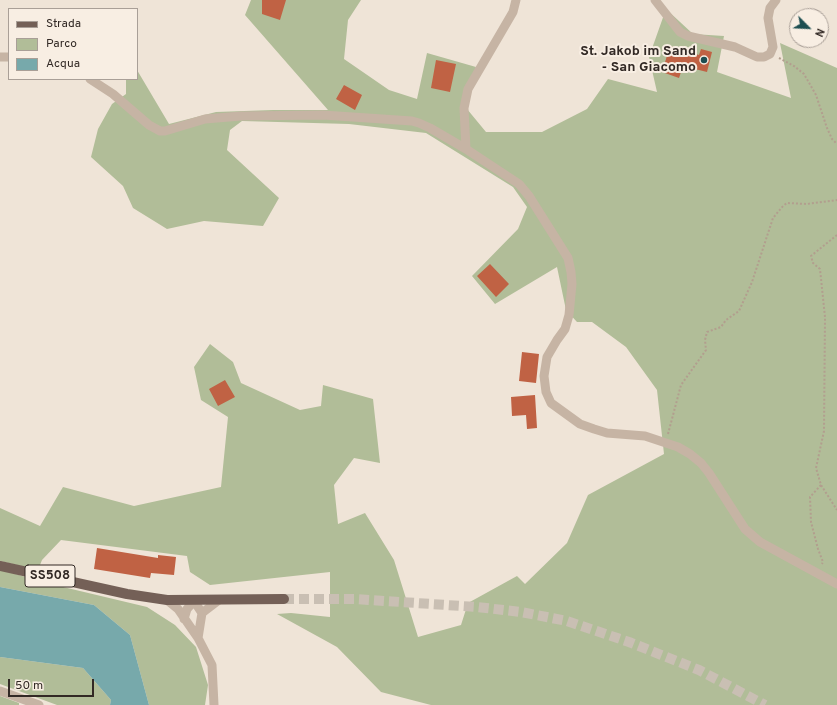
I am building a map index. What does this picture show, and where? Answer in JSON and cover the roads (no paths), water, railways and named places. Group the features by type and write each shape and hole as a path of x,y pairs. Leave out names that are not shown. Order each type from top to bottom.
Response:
{"main road":[{"name":"SS508","path":"0,566 127,594 167,600 194,601 284,599"}],"street":[{"path":"466,149 464,108 468,89 512,12 516,0"},
{"path":"655,0 680,32 688,36 735,47 757,57 764,57 770,54 772,47 768,18 770,8 776,0"},
{"path":"92,80 113,94 149,125 160,131 217,117 336,116 412,121 430,128 466,149 519,184 529,196 568,258 571,272 572,284 569,315 565,329 556,340 547,357 544,376 546,392 551,403 580,424 607,433 645,436 678,447 690,454 701,463 709,473 745,529 760,542 837,584"},
{"path":"167,600 178,609 198,638 212,665 214,705"},
{"path":"202,613 219,600"},
{"path":"184,619 187,608 194,601 202,613 198,638"},
{"path":"0,691 39,705"}],"water":[{"path":"0,587 94,605 130,635 149,705 110,705 111,700 83,668 0,657"}],"tunnel":[{"path":"284,599 355,599 477,607 521,612 567,621 629,642 699,670 765,705"}],"place":[{"name":"St. Jakob im Sand - San Giacomo","path":"704,60"}]}
